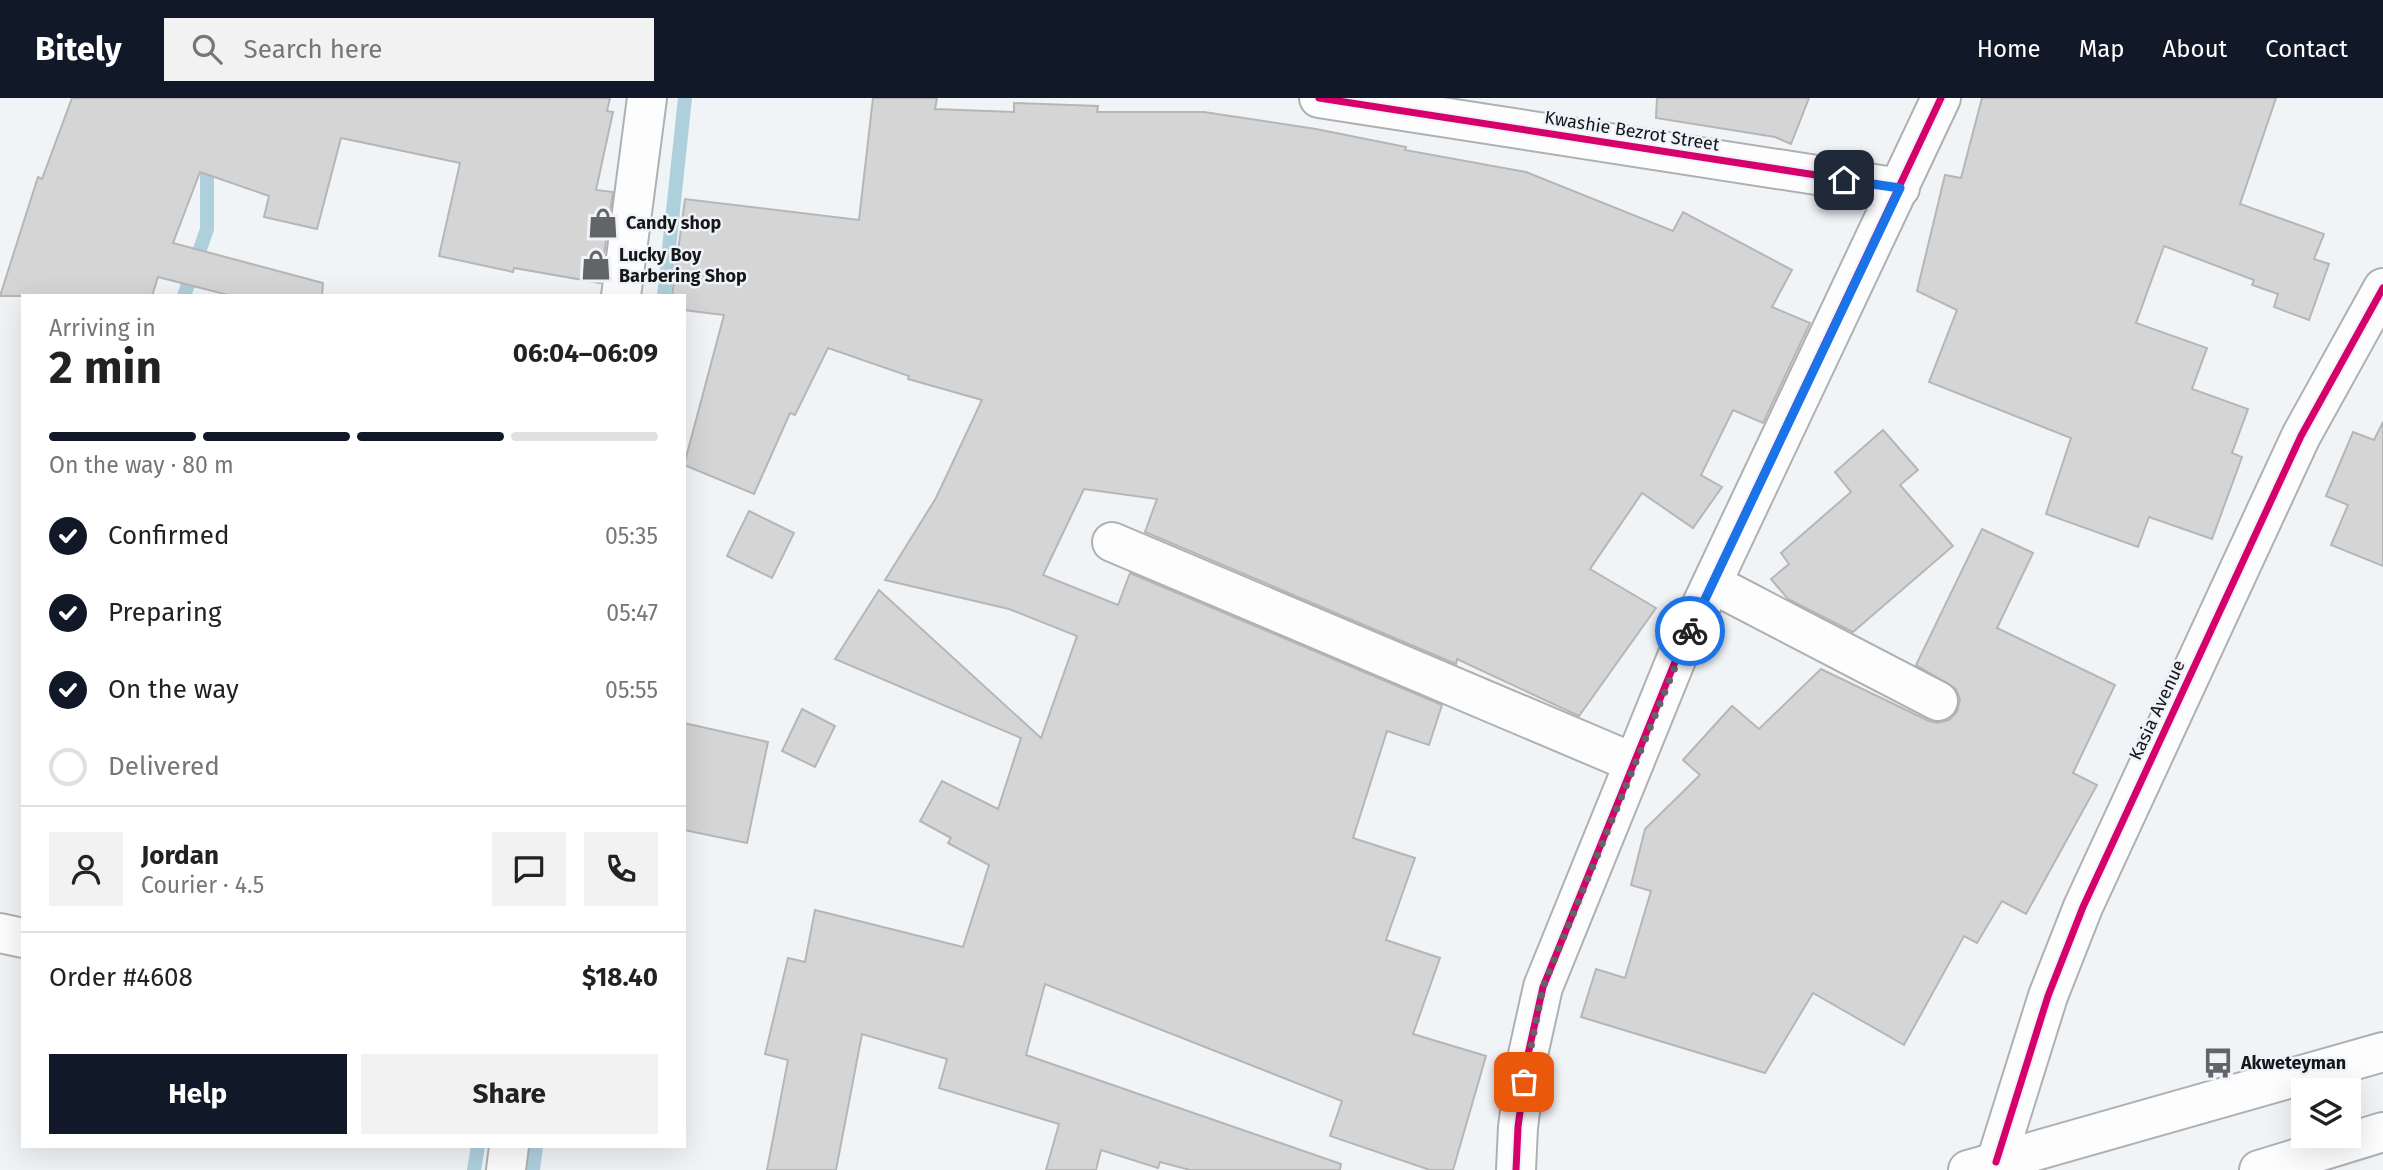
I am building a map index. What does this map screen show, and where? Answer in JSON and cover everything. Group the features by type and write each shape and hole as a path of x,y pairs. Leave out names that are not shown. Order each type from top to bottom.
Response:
{"main road":[{"path":"621,294 647,98"},
{"name":"Kwashie Bezrot Street","path":"1319,98 1900,188"},
{"path":"1516,1170 1518,1127 1527,1059 1543,987 1677,657 1941,98"},
{"name":"Kasia Avenue","path":"1982,1166 2083,907 2301,436 2383,288"},
{"path":"1112,542 1634,763"},
{"path":"1713,584 1938,701"},
{"path":"0,933 21,938"},
{"path":"1982,1166 2383,1052"},
{"path":"2259,1170 2383,1132"},
{"path":"506,1170 509,1148"}],"building":[{"path":"72,98 610,98 607,111 613,112 596,190 613,192 600,283 514,268 513,272 439,256 460,163 341,138 317,229 264,217 269,196 200,172 173,243 323,283 322,294 224,294 158,277 153,294 0,296 38,177 42,179"},
{"path":"873,98 937,98 935,109 1014,112 1014,103 1098,106 1097,112 1204,112 1316,129 1406,147 1405,150 1526,172 1673,231 1683,212 1792,270 1772,307 1810,323 1763,423 1733,410 1701,475 1722,487 1693,528 1642,493 1590,569 1656,608 1579,716 1457,659 1456,664 1145,532 1157,499 1084,489 1043,575 1118,605 1130,573 1442,705 1429,745 1387,731 1353,838 1415,858 1386,940 1440,958 1413,1034 1486,1056 1453,1170 1430,1170 1330,1136 1342,1101 1045,984 1026,1055 1341,1164 1340,1170 1190,1170 1160,1162 1158,1168 1101,1150 1096,1170 1046,1170 1059,1124 939,1088 947,1059 862,1034 836,1170 767,1170 788,1060 765,1054 788,958 805,962 815,910 963,947 989,865 948,843 951,838 920,821 942,781 998,809 1021,738 835,659 879,590 1041,738 1077,636 1009,609 885,580 936,498 982,400 908,379 909,376 828,348 795,415 790,413 754,494 686,466 724,315 686,310 686,294 672,294 685,199 859,220"},
{"path":"1657,98 1809,98 1791,144 1775,137 1656,118"},
{"path":"1982,98 2276,98 2240,204 2324,234 2314,259 2329,264 2309,320 2274,307 2278,294 2252,285 2254,280 2164,246 2136,323 2207,348 2192,389 2248,409 2232,453 2242,457 2212,539 2149,517 2138,547 2046,514 2071,438 1929,382 1957,310 1917,291 1945,175 1961,178"},
{"path":"2383,422 2383,566 2331,545 2348,505 2326,496 2353,432 2374,440"},
{"path":"1883,430 1918,470 1900,485 1953,546 1853,632 1788,599 1771,579 1789,564 1781,553 1851,492 1835,472"},
{"path":"749,511 794,533 772,578 727,556"},
{"path":"1982,529 2033,553 1997,628 2115,685 2073,773 2097,785 2026,914 2002,901 1977,943 1964,936 1904,1045 1813,993 1765,1073 1581,1017 1596,969 1625,978 1651,891 1631,885 1645,829 1700,775 1683,760 1732,706 1759,729 1821,669 1929,721 1938,723 1949,720 1957,712 1960,699 1956,689 1916,665"},
{"path":"802,709 835,726 815,767 782,751"},
{"path":"686,723 768,742 747,843 686,830"}],"waterway":[{"path":"664,294 685,98"},
{"path":"185,294 207,229 207,173 214,158"},
{"path":"474,1170 478,1148"},
{"path":"533,1170 536,1148"}],"cycle path":[{"path":"1319,98 1900,188"},
{"path":"1516,1170 1518,1127 1527,1059 1543,987 1677,657 1941,98"},
{"path":"1996,1162 2048,996 2083,907 2301,436 2383,288"}],"way so far":[{"path":"1524,1082 1543,987 1690,631"}],"place":[{"name":"Candy shop","path":"603,223"},
{"name":"Lucky Boy Barbering Shop","path":"596,265"},
{"name":"Akweteyman","path":"2218,1063"}],"route":[{"path":"1690,631 1900,188 1844,180"}]}
